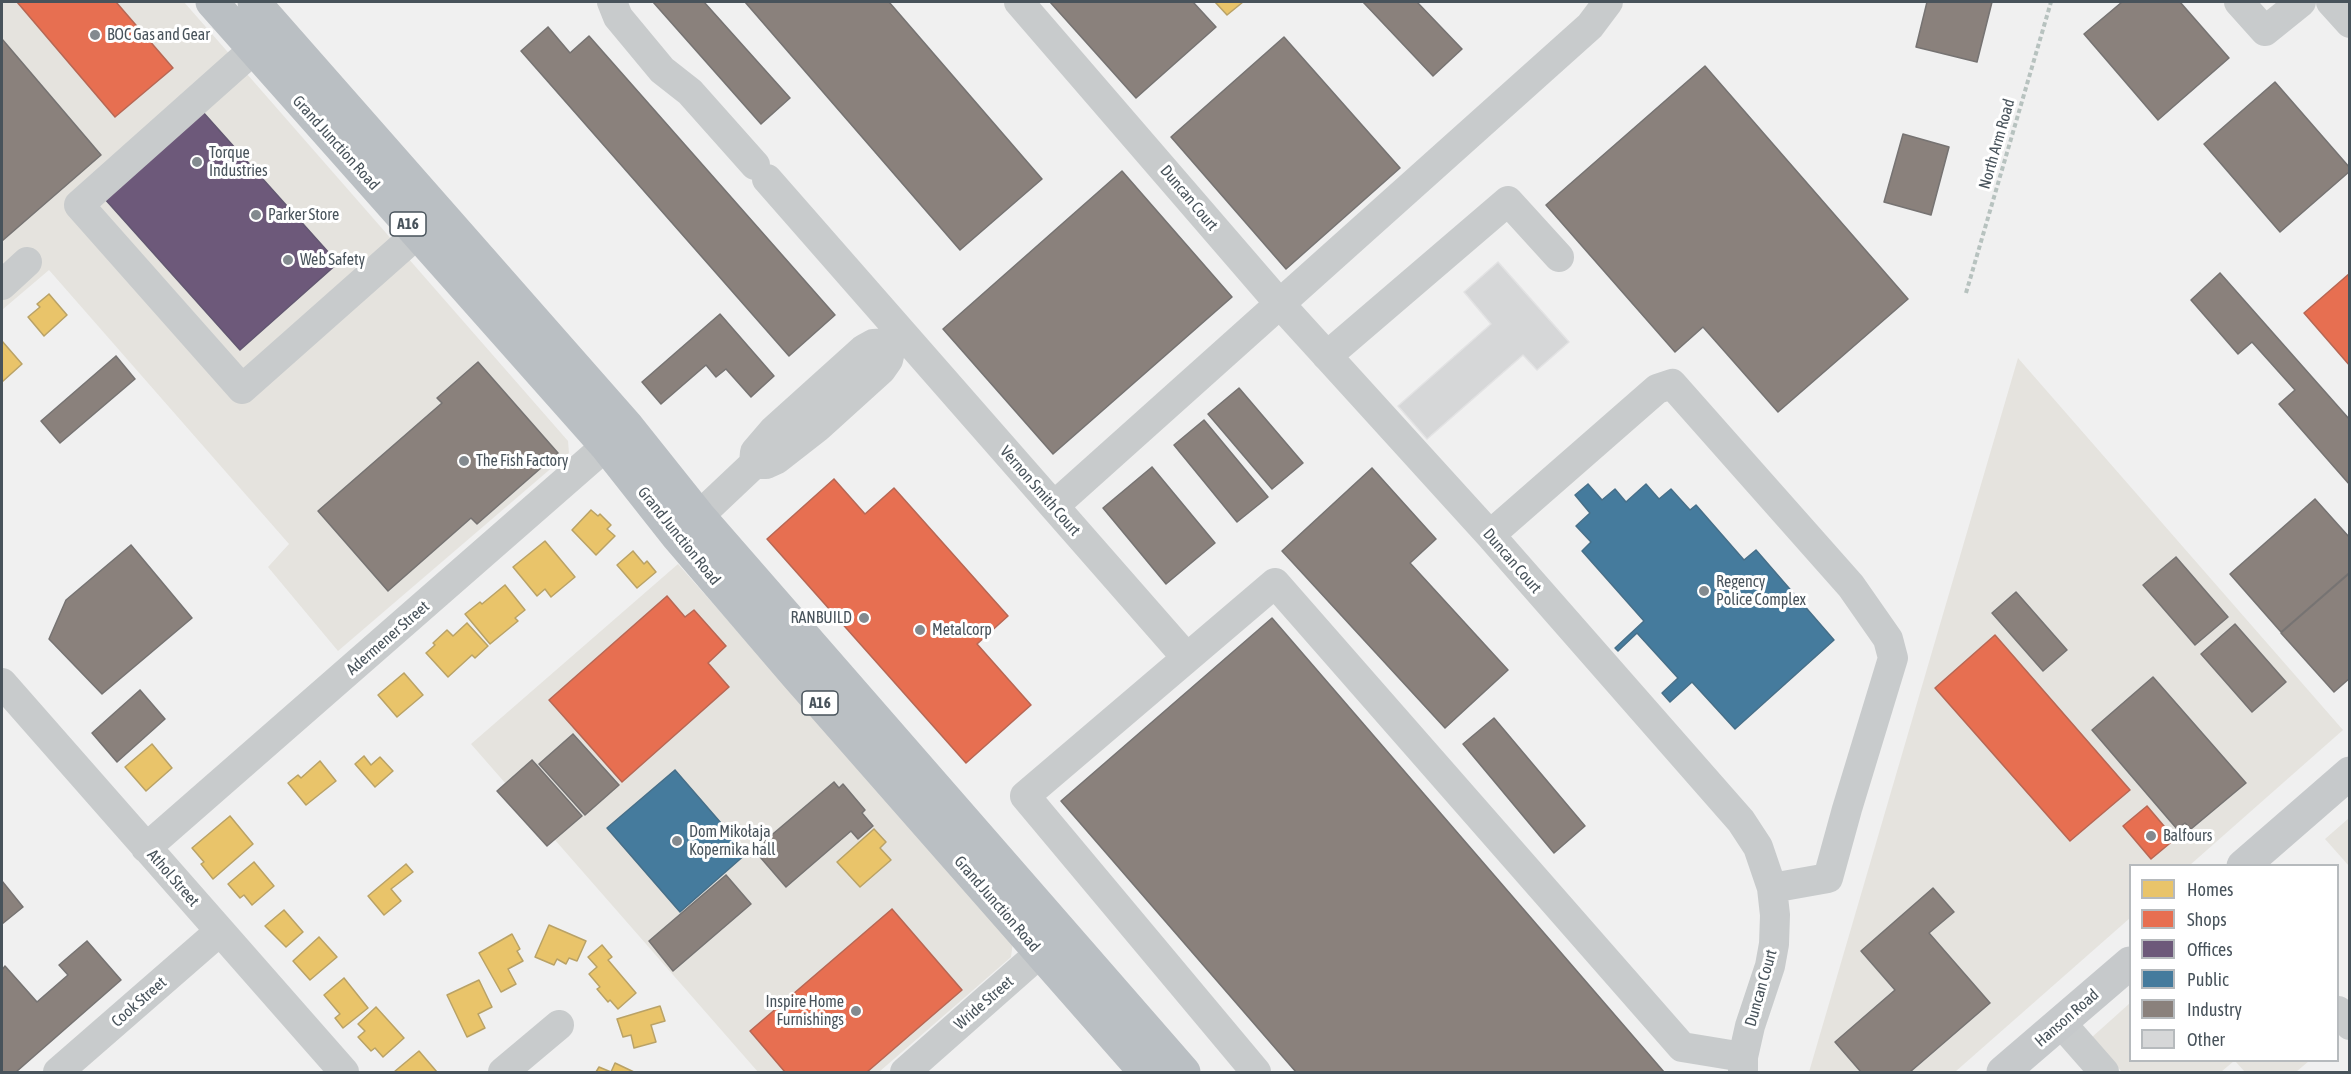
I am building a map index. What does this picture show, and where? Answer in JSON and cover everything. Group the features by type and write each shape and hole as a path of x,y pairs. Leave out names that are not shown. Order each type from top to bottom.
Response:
{"highway":[{"name":"Grand Junction Road","path":"212,2 417,234 617,436"},
{"name":"Grand Junction Road","path":"254,2 313,68 617,436 688,526 1052,943 1184,1072"},
{"path":"289,91 313,68"},
{"name":"Grand Junction Road","path":"1052,943 1145,1072"}],"main road":[{"path":"2245,864 2349,773"},
{"name":"Hanson Road","path":"2003,1072 2129,964"}],"street":[{"name":"Vernon Smith Court","path":"612,2 618,17 662,70 690,92 761,172 896,338 1054,506 1187,658"},
{"name":"Duncan Court","path":"1019,2 1279,303 1490,535 1741,820 1758,848 1772,888 1775,915 1774,944 1770,966 1750,1026 1743,1065"},
{"path":"1054,506 1583,33 1608,2"},
{"path":"2239,2 2265,32 2301,2"},
{"path":"2331,2 2349,23"},
{"path":"253,50 78,205 234,381 242,389 417,234"},
{"path":"1327,356 1508,201 1558,257"},
{"path":"2,285 27,262"},
{"path":"688,526 754,464 766,464 777,459 818,428 881,370 888,360 896,338"},
{"path":"1490,535 1657,389 1672,384 1851,586 1888,639 1893,658 1828,878 1772,888"},
{"name":"Adermener Street","path":"147,848 617,436"},
{"path":"1256,1072 1025,796 1275,582 1682,1047 1743,1065"},
{"name":"Athol Street","path":"2,682 344,1072"},
{"name":"Cook Street","path":"58,1072 220,931"},
{"name":"Wride Street","path":"905,1072 1052,943"},
{"path":"2339,1013 2349,1025"},
{"path":"2061,1023 2104,1072"},
{"path":"504,1072 559,1025"}],"path":[{"name":"North Arm Road","path":"1966,293 2051,2"}],"shaded area":[{"path":"2,2 184,2 568,441 569,453 338,651 268,567 289,544 49,270 2,310"},
{"path":"2018,358 2343,730 2191,864 2129,864 2129,919 1955,1072 1809,1072"},
{"path":"678,564 1013,942 1011,957 879,1072 758,1072 471,744"},
{"path":"2349,818 2349,866 2325,839"},
{"path":"2129,1004 2129,1062 2233,1062 2221,1072 2122,1072 2091,1038"},
{"path":"2236,1062 2308,1062 2296,1072 2245,1072"}],"building: Homes":[{"path":"1215,2 1243,2 1227,15"},
{"path":"49,294 67,315 44,336 28,317 40,307 37,304"},
{"path":"2,341 22,364 2,382"},
{"path":"591,510 598,516 600,514 611,525 607,529 615,536 596,555 572,530"},
{"path":"545,541 575,577 551,597 545,589 537,596 513,567"},
{"path":"633,551 644,564 647,561 656,572 637,588 617,565"},
{"path":"505,585 525,610 515,618 518,621 490,644 465,614 480,602 482,604"},
{"path":"467,623 488,646 475,658 472,655 448,677 426,653 447,630 453,636"},
{"path":"404,673 423,695 397,717 378,695"},
{"path":"152,744 172,768 146,791 125,767"},
{"path":"364,756 371,765 380,757 393,771 375,787 355,764"},
{"path":"320,761 336,781 306,805 288,783 298,775 301,778"},
{"path":"230,816 253,844 213,879 201,864 204,862 192,848"},
{"path":"874,829 886,842 880,848 891,860 860,887 837,862"},
{"path":"254,862 274,886 252,905 244,895 240,898 228,884"},
{"path":"406,864 413,872 391,889 401,901 384,915 368,896"},
{"path":"284,910 303,932 286,947 265,926"},
{"path":"549,925 586,941 577,961 569,958 566,964 557,959 554,965 535,957"},
{"path":"512,934 523,961 508,969 516,984 501,992 479,953"},
{"path":"319,937 337,957 310,980 293,961"},
{"path":"602,945 612,957 608,960 636,993 618,1009 610,1000 608,1002 597,989 600,987 589,974 597,967 588,957"},
{"path":"344,978 368,1008 343,1028 335,1018 340,1014 324,995"},
{"path":"479,980 492,1007 478,1014 485,1028 467,1037 447,995"},
{"path":"660,1006 665,1021 651,1025 656,1042 634,1048 631,1035 623,1037 617,1019"},
{"path":"376,1007 404,1038 383,1057 375,1048 371,1051 358,1037 365,1031 358,1024"},
{"path":"419,1051 437,1072 394,1072"},
{"path":"615,1063 634,1072 611,1072"},
{"path":"599,1067 611,1072 596,1072"}],"building: Shops":[{"name":"BOC Gas and Gear","path":"17,2 116,2 173,68 115,117"},
{"path":"2350,273 2350,366 2304,313"},
{"name":"Metalcorp","path":"834,479 865,514 894,488 1008,616 977,644 1031,705 966,763 767,539"},
{"path":"667,596 685,617 694,610 726,646 708,663 729,687 622,782 549,700"},
{"path":"1995,635 2130,790 2070,841 1935,688"},
{"path":"2147,806 2175,839 2151,859 2123,826"},
{"name":"Inspire Home Furnishings","path":"892,909 962,990 867,1072 785,1072 750,1031"}],"building: Offices":[{"path":"202,111 338,263 240,350 104,198"}],"building: Public":[{"name":"Regency Police Complex","path":"1588,484 1602,500 1615,489 1626,502 1646,484 1659,499 1671,489 1690,510 1696,505 1744,560 1756,550 1834,640 1735,729 1692,682 1670,702 1662,693 1678,678 1637,633 1618,651 1615,648 1644,621 1582,551 1591,542 1576,526 1590,513 1575,495"},
{"name":"Dom Mikołaja Kopernika hall","path":"675,770 747,853 680,912 607,828"}],"building: Industry":[{"path":"653,2 704,2 790,98 761,124"},
{"path":"745,2 889,2 1042,179 960,250"},
{"path":"1050,2 1193,2 1216,27 1136,98"},
{"path":"1363,2 1417,2 1462,49 1433,76"},
{"path":"1927,2 1992,2 1977,62 1916,47"},
{"path":"2122,2 2180,2 2229,58 2158,120 2084,34"},
{"path":"548,27 570,53 589,36 835,315 789,356 521,51"},
{"path":"1284,37 1400,168 1286,269 1171,137"},
{"path":"2,39 101,155 2,241"},
{"path":"1705,66 1908,299 1778,412 1703,327 1675,352 1546,205"},
{"path":"2275,82 2350,168 2350,171 2280,232 2204,144"},
{"path":"1903,134 1949,147 1931,215 1884,202"},
{"path":"1122,171 1232,297 1053,454 943,329"},
{"path":"2220,273 2350,420 2350,485 2279,404 2295,390 2252,342 2238,354 2191,300"},
{"path":"720,314 774,376 751,397 726,369 716,377 706,365 661,404 642,382"},
{"path":"116,356 135,379 60,443 41,421"},
{"path":"478,362 558,453 477,524 471,518 388,591 318,511 442,403 437,398"},
{"path":"1239,388 1303,463 1272,489 1208,414"},
{"path":"1204,420 1268,497 1237,522 1174,445"},
{"path":"1152,467 1215,543 1166,584 1103,508"},
{"path":"1372,468 1436,539 1410,563 1508,670 1445,728 1282,551"},
{"path":"2315,499 2350,538 2350,572 2281,632 2230,574"},
{"path":"131,545 192,618 102,694 49,639 66,600"},
{"path":"2176,557 2228,617 2195,645 2143,585"},
{"path":"2350,573 2350,678 2334,692 2281,633"},
{"path":"2016,592 2067,650 2043,671 1992,613"},
{"path":"1272,618 1664,1072 1296,1072 1061,801"},
{"path":"2235,624 2286,682 2252,712 2201,654"},
{"path":"2153,677 2246,783 2191,829 2185,823 2177,829 2092,730"},
{"path":"140,690 165,719 117,762 92,733"},
{"path":"1494,718 1585,826 1554,853 1463,744"},
{"path":"573,734 619,785 585,815 539,764"},
{"path":"532,760 582,816 547,846 497,791"},
{"path":"834,782 839,788 843,784 865,810 862,813 873,826 858,839 851,831 786,887 754,850"},
{"path":"726,875 751,904 673,971 649,941"},
{"path":"2,881 23,907 2,924"},
{"path":"1933,888 1954,912 1929,933 1990,1003 1910,1072 1861,1072 1835,1042 1895,990 1861,951"},
{"path":"87,941 121,980 16,1072 2,1072 2,970 5,966 37,1002 68,975 59,965"}],"building: Other":[{"path":"1498,262 1569,342 1537,370 1523,355 1427,439 1398,406 1491,324 1464,292"}],"place":[{"name":"BOC Gas and Gear","path":"95,35"},
{"name":"Torque Industries","path":"197,162"},
{"name":"Parker Store","path":"256,215"},
{"name":"Web Safety","path":"288,260"},
{"name":"The Fish Factory","path":"464,461"},
{"name":"Regency Police Complex","path":"1704,591"},
{"name":"RANBUILD","path":"864,618"},
{"name":"Metalcorp","path":"920,630"},
{"name":"Balfours","path":"2151,836"},
{"name":"Dom Mikołaja Kopernika hall","path":"677,841"},
{"name":"Inspire Home Furnishings","path":"856,1011"}]}
